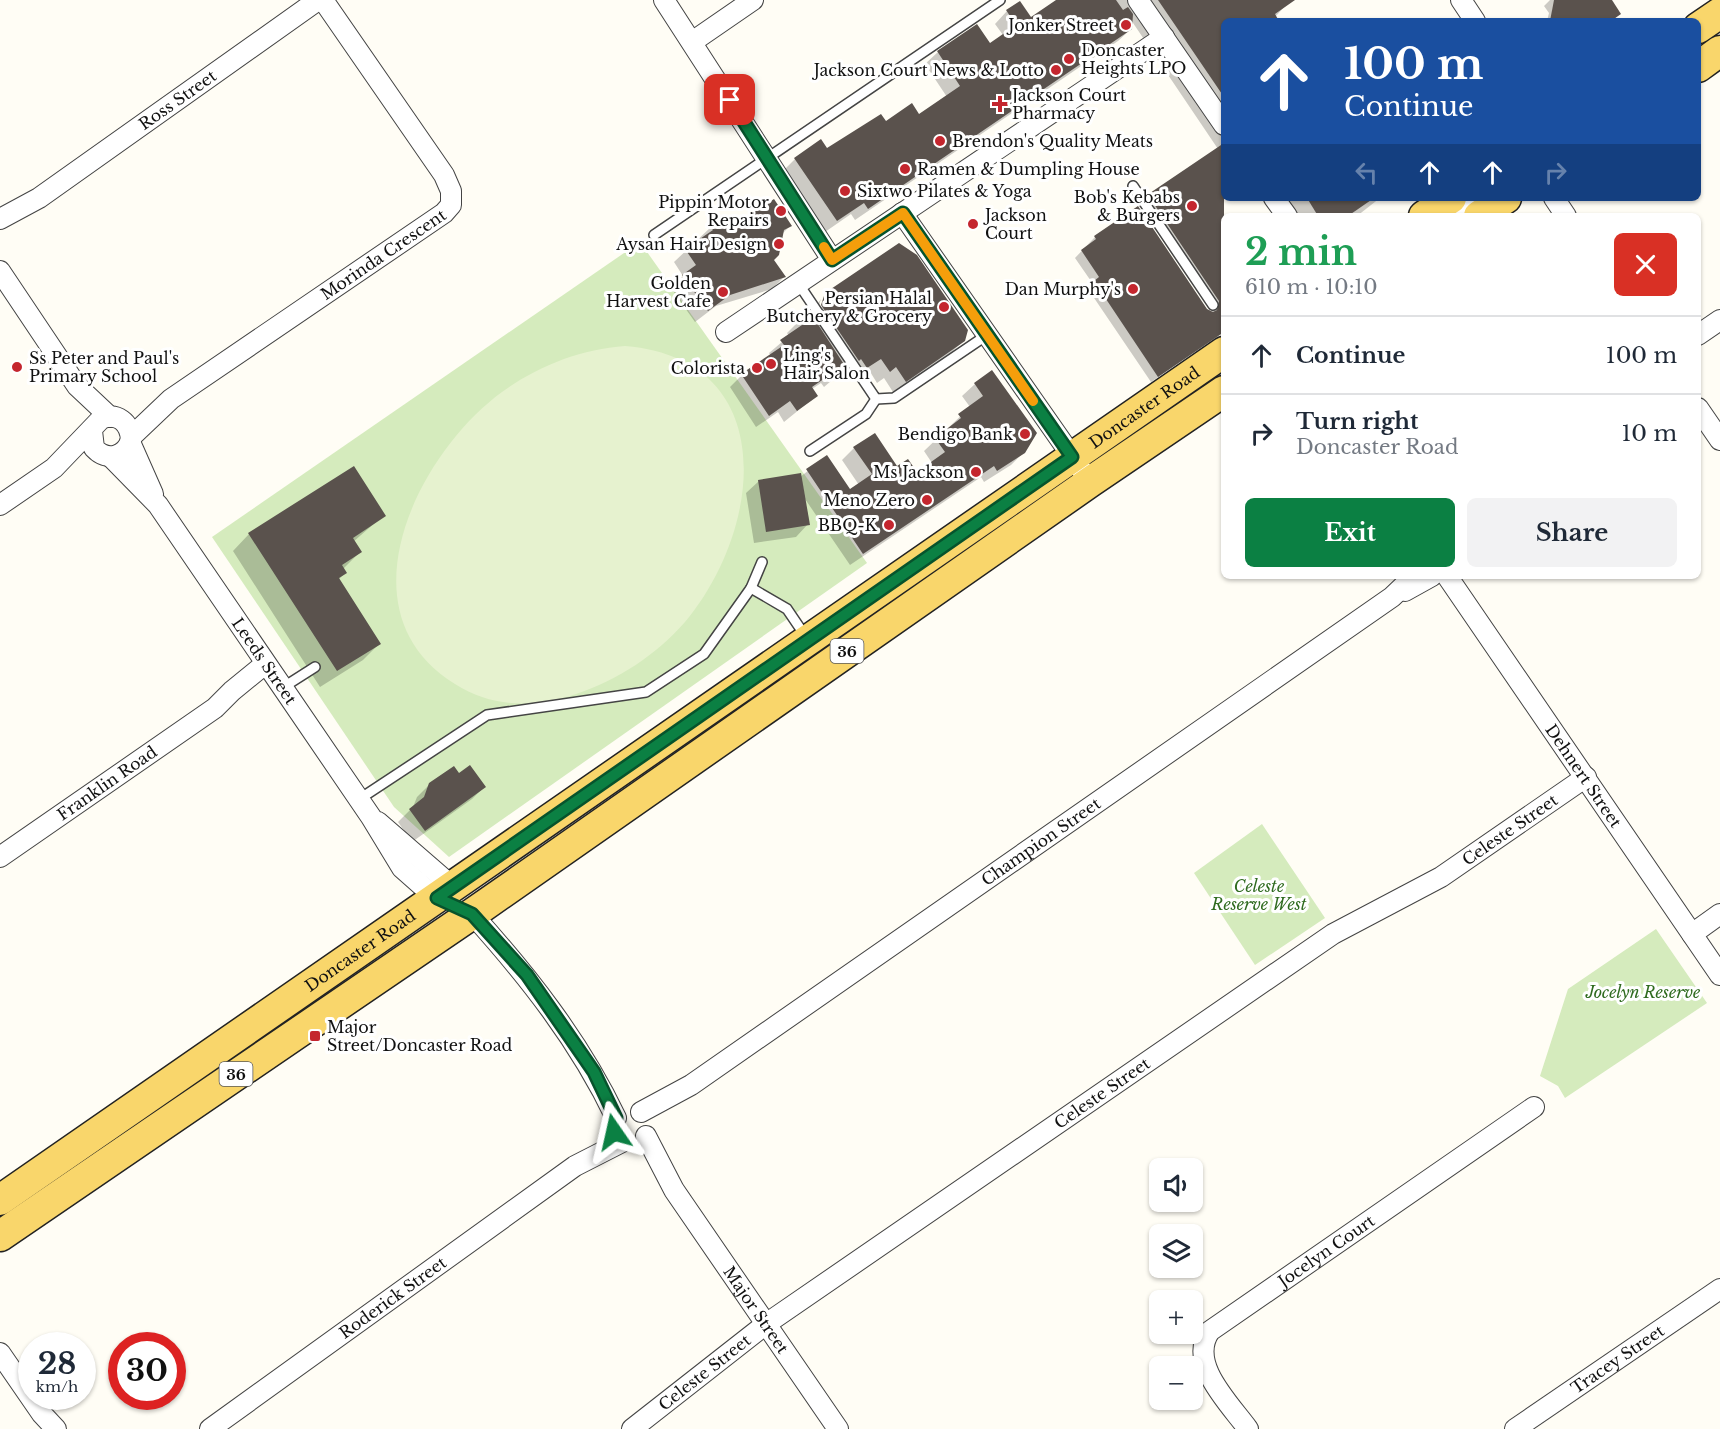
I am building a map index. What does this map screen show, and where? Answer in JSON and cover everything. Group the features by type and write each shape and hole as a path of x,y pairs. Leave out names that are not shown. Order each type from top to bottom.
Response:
{"main road":[{"path":"1701,26 1720,13"},
{"path":"1701,32 1720,23"},
{"path":"1701,65 1720,51"},
{"path":"1428,213 1446,201"},
{"path":"1484,213 1502,201"},
{"name":"Doncaster Road","path":"0,1236 472,914 1072,457 1221,354"},
{"name":"Doncaster Road","path":"0,1200 445,893 817,653 1090,482 1221,393"},
{"path":"445,893 472,914"}],"street":[{"name":"Ross Street","path":"0,232 39,198 318,0"},
{"name":"Morinda Crescent","path":"131,440 171,399 444,213 451,205 451,191 444,176 323,0"},
{"path":"664,0 769,159 832,260"},
{"path":"692,42 753,0"},
{"path":"1138,0 1221,121"},
{"path":"1461,0 1473,18"},
{"path":"726,332 1164,37"},
{"name":"Ross Street","path":"0,219 39,198"},
{"path":"1462,213 1493,201"},
{"path":"903,213 1090,482"},
{"path":"0,271 104,424 129,427 131,440 123,452 105,454 54,468"},
{"path":"1701,333 1720,320"},
{"name":"Morinda Crescent","path":"104,424 171,399"},
{"path":"1701,412 1720,440"},
{"path":"104,424 92,443 105,454"},
{"path":"0,505 54,468 104,424"},
{"name":"Leeds Street","path":"131,440 158,505 358,800 371,817 445,893"},
{"name":"Leeds Street","path":"105,454 158,505"},
{"name":"Champion Street","path":"1392,597 1411,579"},
{"name":"Champion Street","path":"631,1127 1392,597 1426,579"},
{"name":"Dehnert Street","path":"1449,579 1720,975"},
{"name":"Franklin Road","path":"0,857 216,708 232,691 274,676"},
{"name":"Celeste Street","path":"632,1429 766,1324 1333,934 1441,877 1586,777"},
{"name":"Major Street","path":"472,914 527,975 838,1429"},
{"path":"1692,934 1720,914"},
{"name":"Jocelyn Court","path":"1248,1429 1206,1368 1202,1349 1210,1331 1534,1107"},
{"name":"Roderick Street","path":"210,1429 631,1127"},
{"name":"Tracey Street","path":"1515,1429 1720,1288"},
{"path":"0,1353 42,1414 56,1429"}],"lane":[{"path":"654,235 1000,0"},
{"path":"1133,186 1213,305"},
{"path":"798,283 876,399"},
{"path":"876,399 894,398 987,335"},
{"path":"810,451 866,414 876,399"},
{"path":"358,800 487,714 646,692 704,654 751,588 762,562"},
{"path":"751,588 787,609 817,653"},
{"path":"274,676 315,667"}],"green space":[{"path":"640,242 867,563 449,857 394,807 212,537"},
{"path":"625,346 676,358 712,382 734,415 743,454 742,497 731,541 711,584 685,622 649,656 621,674 576,694 545,702 514,703 484,698 469,692 455,684 420,653 401,617 396,576 403,534 419,492 443,453 471,419 502,392 530,374 560,360 592,351"},
{"name":"Celeste Reserve West","path":"1262,824 1325,918 1255,965 1194,873"},
{"name":"Jocelyn Reserve","path":"1656,929 1707,1003 1565,1098 1558,1086 1540,1076 1568,989"}],"building":[{"path":"1056,0 1116,0 1123,10 1128,7 1133,14 1132,29 868,209 864,203 837,221 794,158 821,139 827,148 881,114 886,121 912,103 919,114 960,86 937,51 977,24 990,43 1016,25 1006,10 1020,1 1031,17"},
{"path":"1158,0 1295,0 1275,14 1277,18 1221,18 1221,93"},
{"path":"1554,0 1612,0 1621,14 1615,18 1551,18"},
{"path":"1221,145 1221,201 1224,201 1224,213 1221,213 1221,334 1158,377 1094,281 1099,277 1081,250 1096,239 1094,236 1138,206 1207,309 1213,312 1217,310 1219,301 1150,198 1152,197 1150,193"},
{"path":"774,199 792,226 784,230 779,255 774,260 786,277 730,295 708,311 682,275 696,265 685,249 713,230 710,226 724,218 730,228"},
{"path":"1309,201 1370,201 1352,213 1316,213"},
{"path":"899,243 917,255 968,330 965,341 906,382 896,367 890,372 881,359 867,368 861,359 859,361 821,305 825,293"},
{"path":"810,312 847,369 837,376 834,372 812,387 818,396 797,411 790,401 769,416 741,374 784,345 780,340 802,325 798,320"},
{"path":"992,370 1037,433 1025,453 997,471 994,466 863,554 806,469 827,455 850,489 872,474 853,447 875,433 897,466 908,459 917,472 945,452 935,438 961,418 958,414 983,396 974,383"},
{"path":"354,466 386,516 353,538 362,552 342,565 347,573 339,578 381,644 337,671 248,533"},
{"path":"801,473 810,525 766,532 758,480"},
{"path":"470,765 486,787 425,831 409,809 424,797 429,783 454,766 459,773"}],"slow traffic":[{"path":"824,247 832,260 903,213 1033,401"}],"place":[{"name":"Jonker Street","path":"1126,25"},
{"name":"Doncaster Heights LPO","path":"1069,59"},
{"name":"Jackson Court News & Lotto","path":"1056,70"},
{"name":"Jackson Court Pharmacy","path":"1000,104"},
{"name":"Brendon's Quality Meats","path":"940,141"},
{"name":"Ramen & Dumpling House","path":"905,169"},
{"name":"Sixtwo Pilates & Yoga","path":"845,191"},
{"name":"Bob's Kebabs & Burgers","path":"1192,206"},
{"name":"Pippin Motor Repairs","path":"781,211"},
{"name":"Jackson Court","path":"973,224"},
{"name":"Aysan Hair Design","path":"779,244"},
{"name":"Dan Murphy's","path":"1133,289"},
{"name":"Golden Harvest Cafe","path":"723,292"},
{"name":"Persian Halal Butchery & Grocery","path":"944,307"},
{"name":"Ling's Hair Salon","path":"771,364"},
{"name":"Ss Peter and Paul's Primary School","path":"17,367"},
{"name":"Colorista","path":"757,368"},
{"name":"Bendigo Bank","path":"1025,434"},
{"name":"Ms Jackson","path":"976,472"},
{"name":"Meno Zero","path":"927,500"},
{"name":"BBQ-K","path":"889,525"},
{"name":"Major Street/Doncaster Road","path":"315,1036"}],"route":[{"path":"614,1132 616,1118 594,1072 527,975 472,914 437,898 1072,457 903,213 832,260 730,100"}]}
